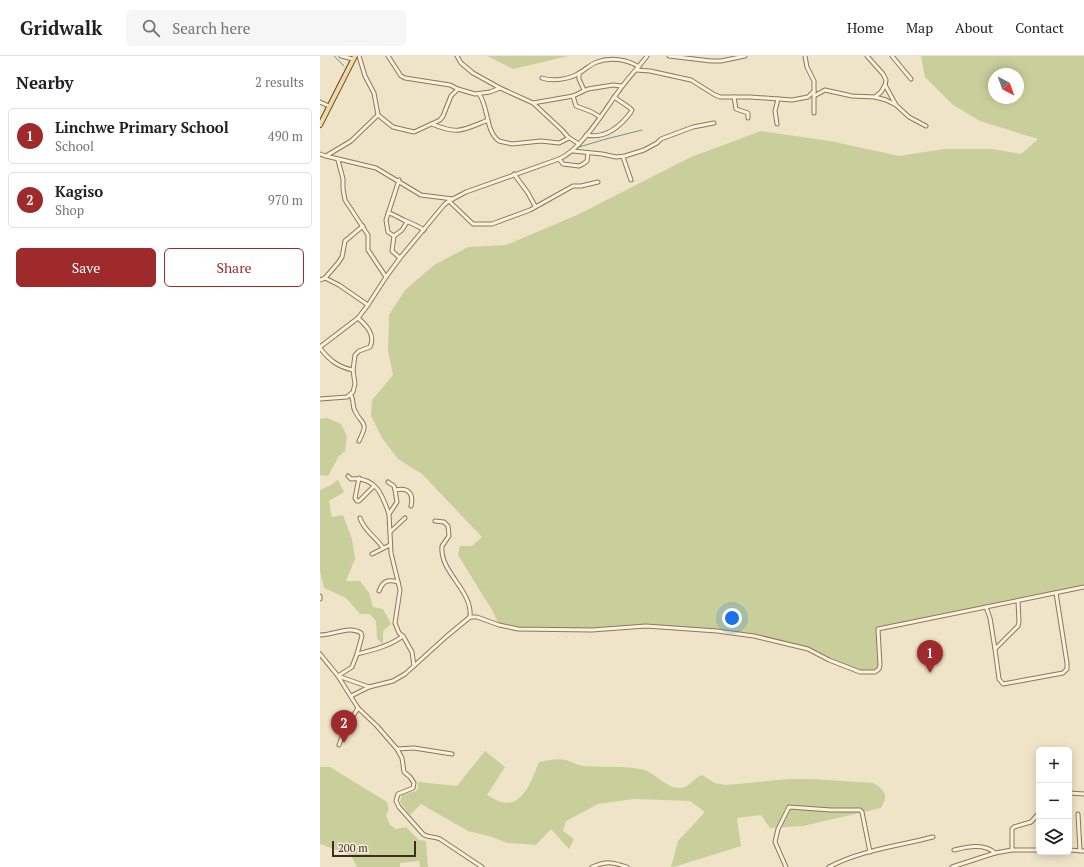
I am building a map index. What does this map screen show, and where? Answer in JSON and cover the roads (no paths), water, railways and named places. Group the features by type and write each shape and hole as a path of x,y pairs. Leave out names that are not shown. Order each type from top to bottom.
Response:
{"main road":[{"path":"320,125 354,58"}],"street":[{"path":"341,56 354,58"},
{"path":"359,56 365,76 374,93 378,114 393,128 412,132 432,124 443,116 448,99 458,89"},
{"path":"388,56 402,78 446,84 458,89 479,94 500,88"},
{"path":"457,56 464,66 500,88 534,103 569,138 579,144"},
{"path":"352,370 336,365 320,348 358,318 400,258 444,205 466,192 559,159 573,151 586,136 622,86 648,56"},
{"path":"669,56 711,62 745,56"},
{"path":"805,56 807,67 814,81 814,113"},
{"path":"867,56 883,74 886,80 881,92 875,97"},
{"path":"892,56 911,79"},
{"path":"542,78 546,80 555,80 579,73 596,62 604,60 622,60 632,62 638,68 672,77 691,80 715,95 792,100 806,98 814,91"},
{"path":"579,73 579,79 584,90"},
{"path":"534,103 573,96 584,90 613,85 622,86"},
{"path":"885,85 896,105"},
{"path":"814,96 825,90 852,96 875,97 896,105 909,117 926,126"},
{"path":"479,94 484,102 488,120 497,140 512,144 542,142 559,143 569,138"},
{"path":"573,96 576,106 592,112 600,117"},
{"path":"586,136 596,136 606,133 619,126 631,112 632,110 630,108 614,97"},
{"path":"734,97 736,109 748,113 748,118"},
{"path":"777,124 775,111 778,99"},
{"path":"320,102 329,106"},
{"path":"326,156 351,141 378,114"},
{"path":"432,124 449,131 457,131 488,120"},
{"path":"573,151 623,157 644,150 661,139 693,127 714,123"},
{"path":"559,159 563,164 581,165 587,161 588,153"},
{"path":"320,154 338,160 376,168 422,195 451,200 473,224 492,224 530,210 573,186 581,186 598,182"},
{"path":"623,157 631,180"},
{"path":"338,160 343,179 345,200 368,235 368,250 386,277"},
{"path":"514,174 528,193 535,206"},
{"path":"394,236 388,232 386,220 398,180"},
{"path":"388,213 397,215 407,222 414,223 424,230"},
{"path":"400,258 392,251 394,236 402,230 407,222"},
{"path":"320,280 324,278 342,257 345,242 363,226"},
{"path":"324,278 339,285 368,305"},
{"path":"320,399 347,397 353,392 355,384 352,370 355,355 359,351 370,347 372,343 370,331 358,318"},
{"path":"351,395 353,397 354,410 364,424 364,429 359,441"},
{"path":"348,476 351,478 365,480 374,486 382,494 389,514 390,545 400,590 395,623 398,633 403,636 412,652 414,666"},
{"path":"359,478 355,500 360,501 374,486"},
{"path":"388,482 394,486 397,502 389,514"},
{"path":"395,490 402,488 412,495 410,506"},
{"path":"360,518 362,525 377,539 383,548"},
{"path":"390,532 405,518"},
{"path":"435,521 444,522 448,526 449,536 442,546 442,555 457,585 467,598 471,612 470,617"},
{"path":"372,554 390,545"},
{"path":"378,591 385,581 391,580 398,582"},
{"path":"351,696 369,687 401,678 470,617 479,617 499,625 518,630 592,630 646,626 692,628 754,636 808,649 835,663 860,672 875,672 879,669 880,664 878,629 1084,587"},
{"path":"986,608 990,618 999,679 1003,684 1063,673 1067,669 1067,662 1056,593"},
{"path":"995,649 1018,626 1018,601"},
{"path":"320,634 338,633 353,629 361,632 362,636 352,667 338,676"},
{"path":"357,654 389,644 403,636"},
{"path":"320,654 338,676 358,708 398,749 402,758 404,772 414,783 414,788 398,794 396,801 399,807 423,834 440,839 483,867"},
{"path":"338,676 369,687"},
{"path":"339,745 344,731 358,708"},
{"path":"398,749 414,748 452,754"},
{"path":"1072,793 1084,794"},
{"path":"786,867 775,842 778,829 789,806 831,810 860,810 862,812 870,852"},
{"path":"1078,814 1080,851"},
{"path":"1012,850 1012,829 1031,822 1036,816"},
{"path":"829,867 840,862 897,844 933,837"},
{"path":"954,850 970,846 990,849 995,852"},
{"path":"952,867 995,852 1036,850"},
{"path":"1072,850 1084,851"},
{"path":"592,867 606,862 613,862 627,867"}],"waterway":[{"path":"334,56 344,66"},
{"path":"579,147 642,130"}],"place":[{"name":"Linchwe Primary School","path":"930,673"},
{"name":"Kagiso","path":"344,743"}]}
